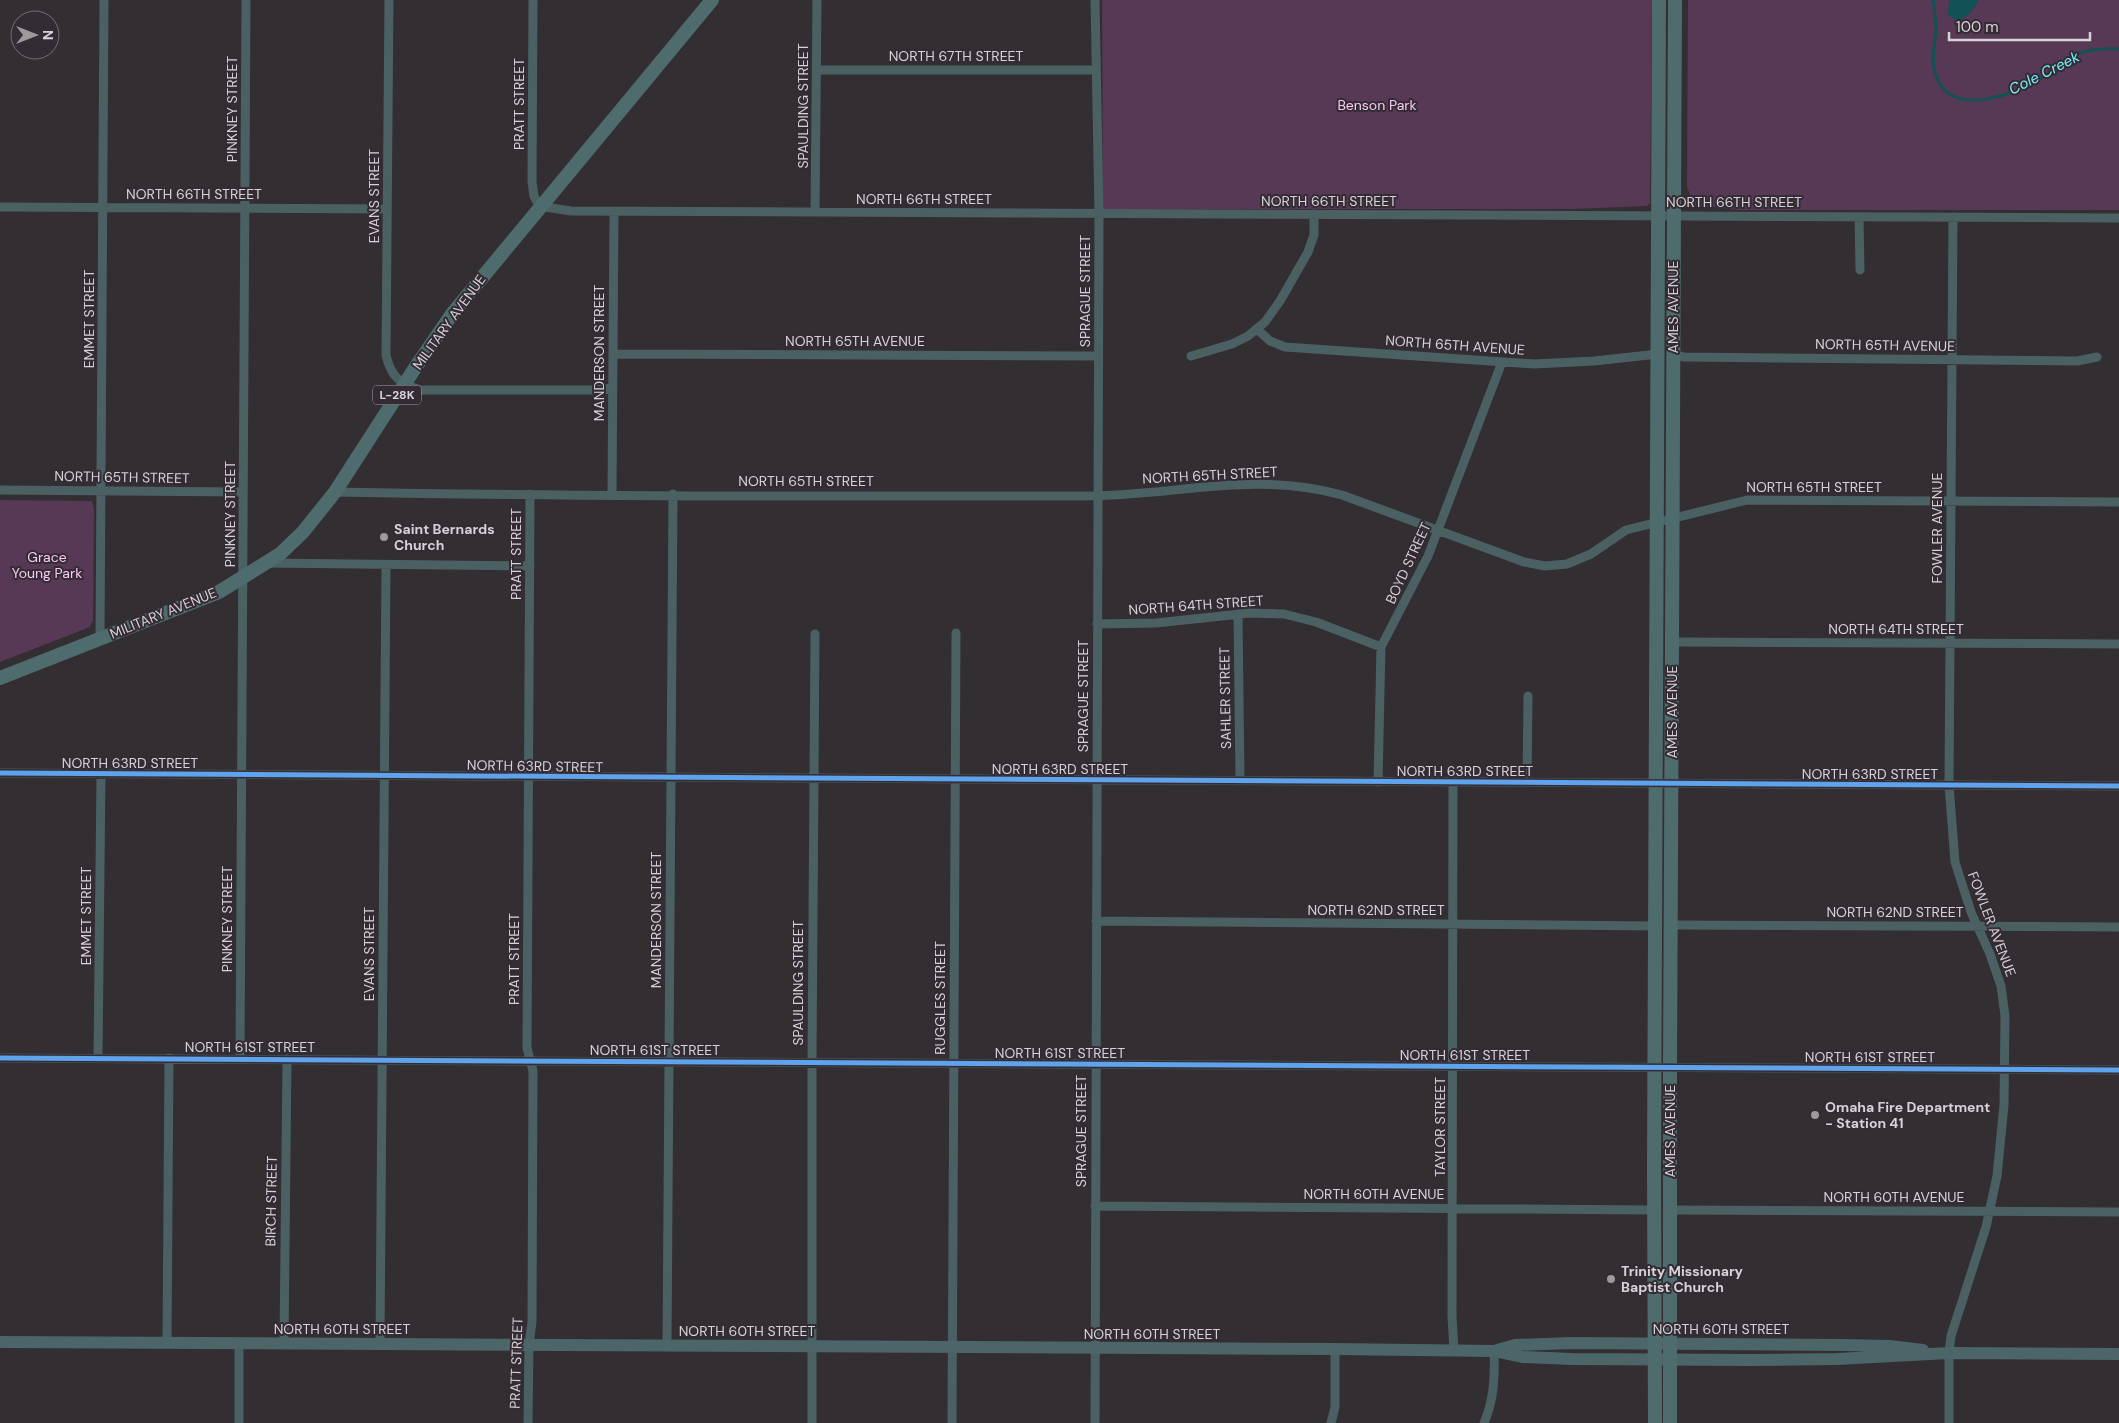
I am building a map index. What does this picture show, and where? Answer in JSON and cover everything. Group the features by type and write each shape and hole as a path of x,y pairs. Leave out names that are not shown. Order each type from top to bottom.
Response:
{"main road":[{"name":"MILITARY AVENUE","path":"0,678 210,596 244,578 291,544 336,492 452,314 712,0"},
{"name":"AMES AVENUE","path":"1655,1423 1654,1067 1659,0"},
{"name":"AMES AVENUE","path":"1670,1423 1675,0"},
{"name":"NORTH 60TH STREET","path":"0,1342 1335,1349 1494,1351 1522,1357 1655,1359 1837,1359 1949,1354 2119,1354"},
{"name":"NORTH 60TH STREET","path":"1494,1351 1515,1345 1533,1343 1670,1343 1890,1346 1949,1354"}],"street":[{"name":"EMMET STREET","path":"100,639 104,0"},
{"name":"PINKNEY STREET","path":"240,1059 246,0"},
{"name":"EVANS STREET","path":"389,0 386,356 389,367 404,385"},
{"name":"PRATT STREET","path":"533,0 532,182 534,196 540,206"},
{"name":"SPAULDING STREET","path":"815,212 817,0"},
{"name":"SPRAGUE STREET","path":"1095,1423 1097,496 1100,214 1096,0"},
{"name":"NORTH 67TH STREET","path":"817,70 1096,70"},
{"name":"NORTH 66TH STREET","path":"540,206 570,211 614,212 2119,218"},
{"name":"NORTH 66TH STREET","path":"0,207 387,209"},
{"name":"MANDERSON STREET","path":"612,494 614,212"},
{"path":"1191,356 1232,344 1257,329 1273,313 1308,252 1314,234 1314,214"},
{"path":"1859,217 1860,270"},
{"name":"FOWLER AVENUE","path":"1949,1423 1949,1354 1953,1330 1970,1284 1990,1212 2001,1141 2005,1016 2001,986 1977,926 1955,862 1949,785 1953,217"},
{"name":"NORTH 65TH AVENUE","path":"1257,329 1270,341 1285,347 1502,362 1554,364 1658,354"},
{"name":"NORTH 65TH AVENUE","path":"613,354 1098,356"},
{"name":"NORTH 65TH AVENUE","path":"1673,354 1684,357 2077,361 2097,356"},
{"name":"BOYD STREET","path":"1378,782 1381,647 1428,556 1502,362"},
{"path":"404,385 434,391 596,390 612,388"},
{"name":"NORTH 65TH STREET","path":"336,492 1097,496 1248,483 1296,485 1342,495 1524,562 1545,566 1576,561 1591,554 1626,530 1747,500 2119,502"},
{"name":"NORTH 65TH STREET","path":"0,490 243,492"},
{"name":"PRATT STREET","path":"528,1423 529,1345 532,1302 533,1071 527,1048 530,494"},
{"name":"MANDERSON STREET","path":"667,1346 673,494"},
{"path":"266,563 530,566"},
{"name":"EVANS STREET","path":"380,1344 386,565"},
{"name":"NORTH 64TH STREET","path":"1097,624 1156,623 1266,612 1297,616 1381,647"},
{"name":"SAHLER STREET","path":"1238,614 1240,782"},
{"name":"RUGGLES STREET","path":"952,1423 956,633"},
{"name":"SPAULDING STREET","path":"812,1423 815,634"},
{"name":"NORTH 64TH STREET","path":"1673,642 2119,644"},
{"path":"1527,782 1528,696"},
{"name":"NORTH 63RD STREET","path":"0,773 671,779 2119,786"},
{"name":"EMMET STREET","path":"98,1058 100,774"},
{"name":"TAYLOR STREET","path":"1453,782 1452,1316 1454,1351"},
{"name":"NORTH 62ND STREET","path":"1096,921 1655,926"},
{"name":"NORTH 62ND STREET","path":"1671,925 2119,927"},
{"name":"NORTH 61ST STREET","path":"0,1058 2119,1070"},
{"path":"167,1343 169,1058"},
{"name":"BIRCH STREET","path":"284,1343 287,1059"},
{"name":"NORTH 60TH AVENUE","path":"1095,1206 1654,1210"},
{"name":"NORTH 60TH AVENUE","path":"1670,1210 2119,1212"},
{"path":"239,1343 239,1423"},
{"path":"1331,1423 1335,1407 1335,1349"},
{"path":"1484,1423 1491,1401 1494,1351"}],"green space":[{"name":"Benson Park","path":"1102,0 1652,0 1650,203 1647,206 1572,209 1103,209"},
{"path":"1688,0 2119,0 2119,210 1738,210 1694,205 1687,187"},
{"name":"Grace Young Park","path":"0,500 92,501 94,509 93,620 90,627 0,662"}],"water":[{"path":"1949,0 1979,0 1966,17 1957,20 1948,14"}],"waterway":[{"name":"Cole Creek","path":"1933,0 1936,27 1934,68 1941,85 1951,95 1965,100 1998,97 2015,91 2043,77 2074,55 2085,51 2119,49"}],"cycle path":[{"path":"0,773 2119,786"},
{"path":"0,1058 2119,1070"}],"place":[{"name":"Saint Bernards Church","path":"384,537"},
{"name":"Omaha Fire Department - Station 41","path":"1815,1115"},
{"name":"Trinity Missionary Baptist Church","path":"1611,1279"}]}
